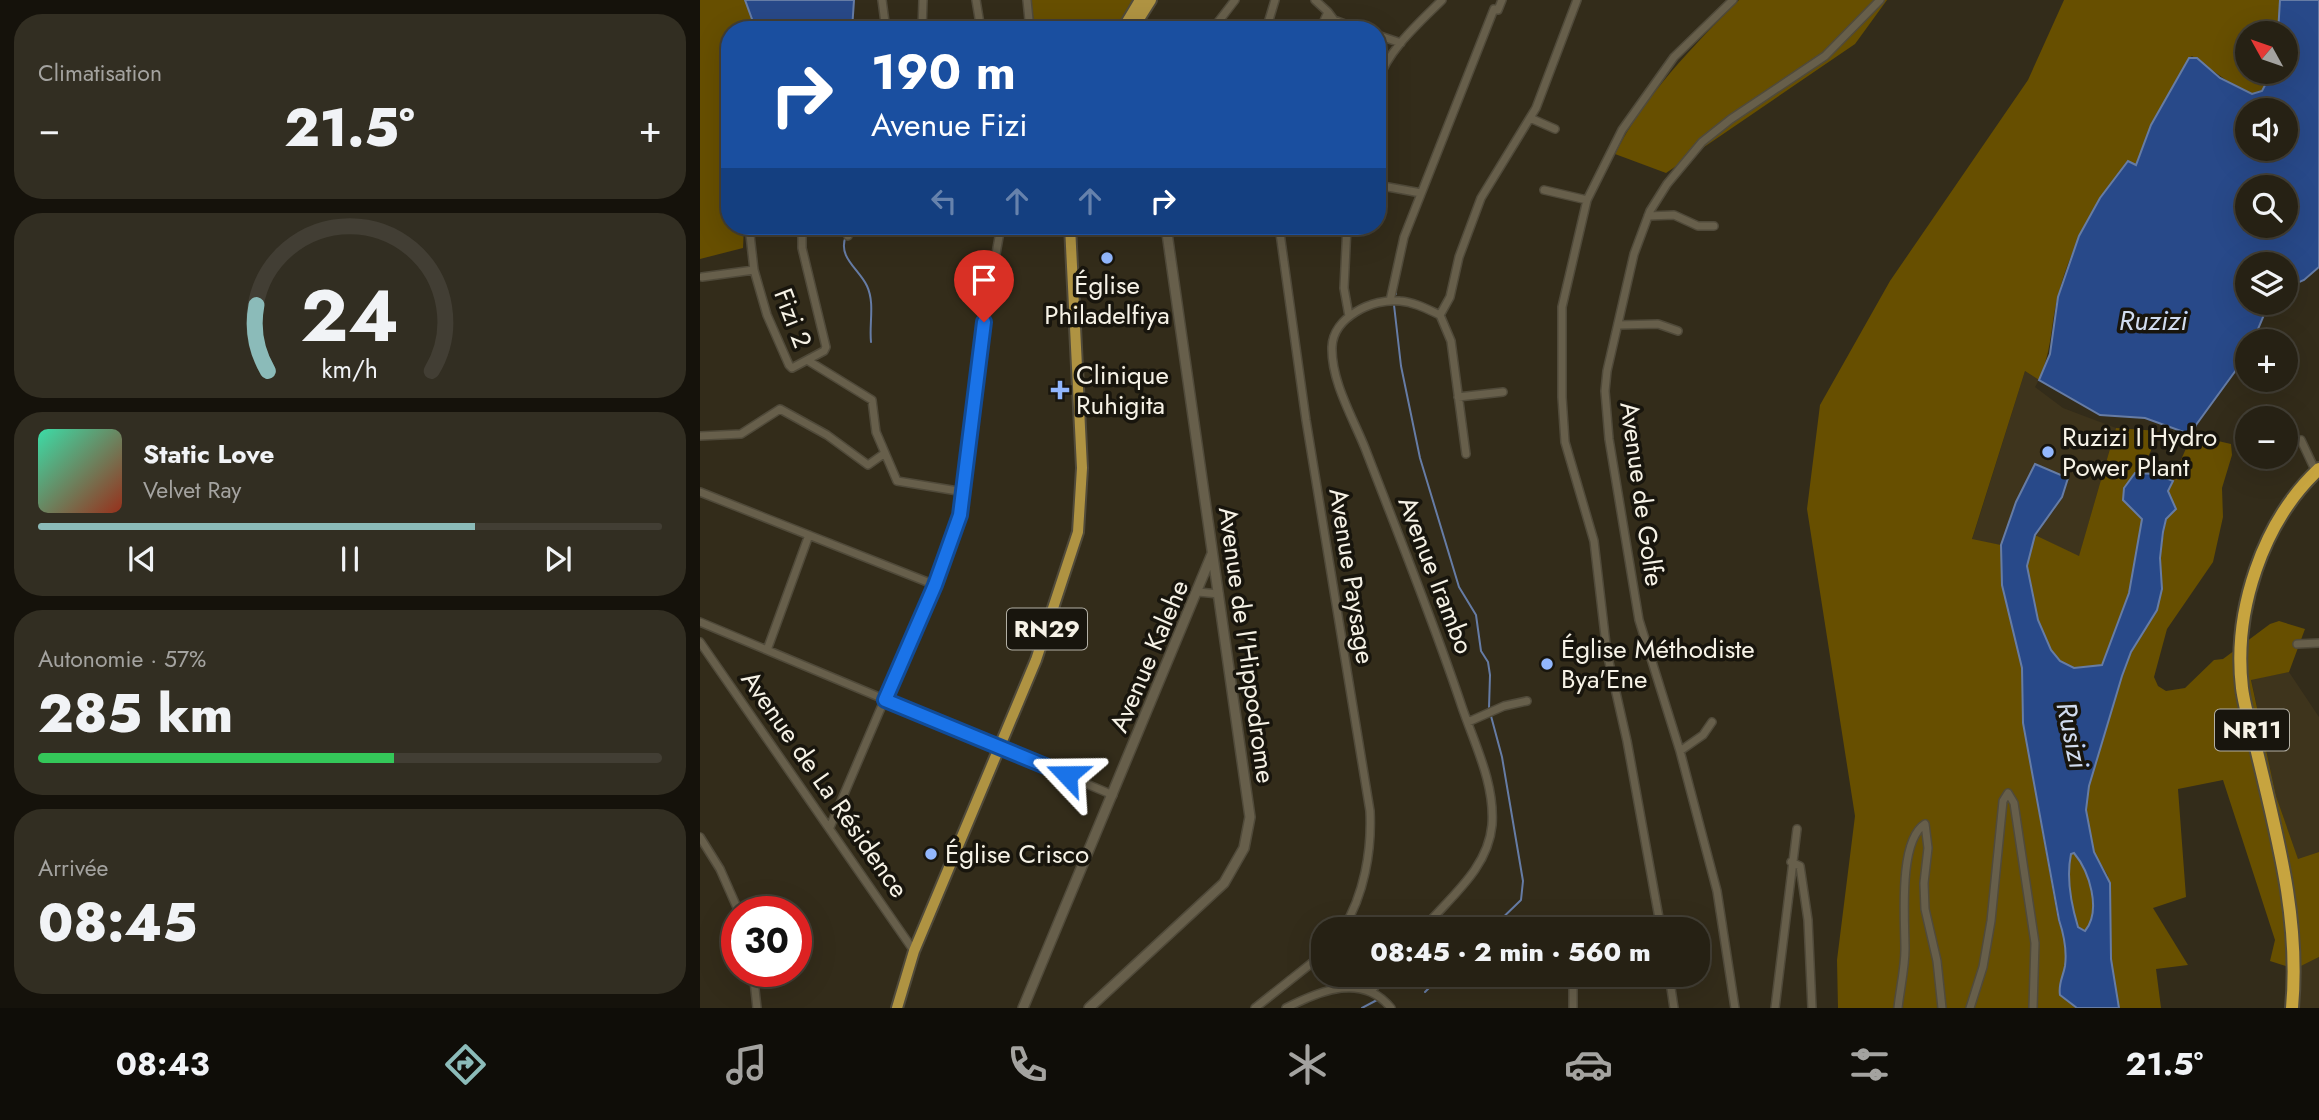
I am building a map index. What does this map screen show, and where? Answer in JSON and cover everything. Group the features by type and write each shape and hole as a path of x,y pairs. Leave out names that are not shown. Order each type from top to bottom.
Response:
{"highway":[{"name":"NR11","path":"2292,1008 2295,954 2287,881 2242,690 2241,657 2243,622 2259,561 2289,506 2317,470"}],"main road":[{"path":"1127,21 1140,0"},
{"path":"1138,21 1151,0"},
{"name":"RN29","path":"897,1008 914,951 1055,607 1071,561 1081,513 1081,436 1070,235"}],"street":[{"path":"882,0 885,21"},
{"path":"922,21 923,0"},
{"path":"976,0 980,21"},
{"path":"1027,0 1029,21"},
{"path":"1219,21 1235,0"},
{"path":"1269,21 1275,0"},
{"path":"1315,0 1337,21"},
{"path":"1386,61 1442,0"},
{"path":"1390,301 1404,237 1494,9 1498,10 1502,0"},
{"path":"1440,315 1450,297 1459,257 1481,198 1530,118 1555,65 1577,0"},
{"path":"1659,917 1627,741 1606,653 1594,541 1565,442 1562,307 1587,200 1627,120 1674,57 1733,0"},
{"name":"Avenue de Golfe","path":"1735,1008 1717,891 1680,751 1646,648 1612,459 1605,391 1634,254 1648,216 1667,184 1702,142 1731,119 1825,56 1880,0"},
{"path":"1324,21 1328,12"},
{"path":"1386,38 1401,43"},
{"path":"1530,118 1555,129"},
{"path":"1386,186 1421,193"},
{"path":"1544,190 1587,200"},
{"path":"1648,216 1674,215 1698,226 1714,226"},
{"path":"751,235 754,270"},
{"path":"802,235 802,248 826,347 824,351 807,360"},
{"path":"830,827 954,537 964,492 987,303 999,235"},
{"name":"Avenue de l'Hippodrome","path":"1089,1008 1224,883 1244,849 1250,817 1167,235"},
{"name":"Avenue Paysage","path":"1280,235 1306,421 1370,811 1368,860 1351,917"},
{"path":"1347,235 1344,288 1349,316 1364,308 1390,301 1414,303 1440,315 1451,341 1466,454"},
{"name":"Fizi 2","path":"702,278 754,270 767,315 789,365 792,368 807,360 872,400 874,425 897,481 964,492"},
{"name":"Avenue Irambo","path":"1349,316 1339,326 1332,347 1344,397 1436,628 1491,797 1492,825 1487,848 1468,880 1434,917"},
{"path":"1618,325 1658,324 1678,331"},
{"path":"1458,397 1503,392"},
{"path":"700,436 741,434 780,409 827,435 868,465 885,453"},
{"path":"2301,440 2317,470"},
{"path":"700,492 935,585"},
{"path":"767,650 809,535"},
{"name":"Avenue Kalehe","path":"1023,1008 1213,552"},
{"path":"1198,592 1219,594"},
{"path":"700,622 1113,795"},
{"name":"Avenue de La Résidence","path":"700,642 914,951"},
{"path":"2297,644 2319,643"},
{"path":"1468,722 1527,701"},
{"path":"1680,751 1703,735 1712,722"},
{"path":"1970,1008 1983,967 2003,801 2008,793 2014,803 2035,943 2033,1008"},
{"path":"1898,1008 1905,950 1904,880 1914,837 1918,828 1925,824 1928,848 1924,883 1925,909 1937,961 1942,1008"},
{"path":"1775,1008 1797,829"},
{"path":"700,837 720,869 732,896"},
{"path":"1791,862 1800,866 1806,901 1812,1008"},
{"path":"1255,1008 1311,964"},
{"path":"755,987 757,1008"},
{"path":"1286,1008 1345,987 1372,990 1391,1008"},
{"path":"1573,987 1573,1008"},
{"path":"1671,987 1674,1008"}],"shaded area":[{"path":"700,0 745,0 753,21 721,21 721,235 744,235 743,248 700,259"},
{"path":"1031,0 1140,0 1127,21 1034,21"},
{"path":"1739,0 1887,0 1855,44 1666,173 1615,154 1655,92"},
{"path":"2064,0 2280,0 2279,21 2235,21 2235,84 2266,84 2262,91 2252,94 2243,92 2192,56 2189,58 2151,125 2136,166 2128,162 2086,225 2064,276 2055,307 2044,368 2039,380 2025,371 1972,539 2001,545 2002,585 2022,668 2023,723 2064,943 2066,960 2060,995 2077,1008 1838,1008 1837,960 1855,816 1807,509 1820,405 1890,281 2028,80"},
{"path":"2025,371 2039,380 2035,387 2063,408 2116,428 2079,557 2035,535 2040,525 2054,511 2068,479 2036,464 2016,502 2001,545 1972,540"},
{"path":"2116,428 2159,431 2142,472 2158,474 2172,480 2192,435 2231,444 2232,455 2222,488 2223,517 2213,562 2167,629 2154,677 2158,686 2166,691 2185,688 2214,660 2223,659 2270,624 2279,621 2305,629 2289,672 2251,680 2276,796 2298,859 2319,852 2319,957 2295,969 2270,961 2275,940 2223,780 2178,789 2186,897 2153,908 2188,965 2156,969 2161,1008 2119,1008 2111,959 2108,876 2094,852 2086,810 2089,786 2122,676 2131,652 2157,610 2162,589 2160,558 2166,519 2124,488 2123,500 2137,511 2142,519 2141,550 2130,592 2102,665 2086,668 2070,666 2060,661 2053,653 2037,618 2027,568 2035,535 2079,556"},
{"path":"2289,672 2319,717 2319,852 2298,860 2276,796 2251,679"},
{"path":"2074,853 2085,870 2092,891 2093,912 2086,931 2078,927 2071,900 2069,872 2071,854"},
{"path":"2319,957 2319,1008 2292,1008 2295,969"}],"water":[{"path":"745,0 854,0 853,21 753,21"},
{"name":"Ruzizi","path":"2280,0 2319,0 2319,267 2298,283 2298,252 2235,252 2235,315 2264,315 2258,329 2235,329 2235,371 2196,425 2192,435 2145,418 2100,415 2039,380 2050,354 2058,297 2079,236 2100,198 2128,161 2136,165 2151,125 2189,58 2197,58 2220,78 2252,94 2262,91 2266,84 2298,84 2298,21 2279,21"},
{"name":"Rusizi","path":"2035,464 2068,478 2062,497 2035,535 2027,566 2038,620 2051,650 2060,661 2074,668 2102,665 2129,593 2142,519 2123,500 2124,488 2135,473 2157,474 2173,481 2168,491 2176,509 2166,519 2163,532 2160,558 2162,589 2157,610 2131,652 2122,676 2089,786 2086,810 2094,852 2110,883 2111,959 2119,1008 2077,1008 2060,995 2066,960 2065,943 2023,723 2022,668 2002,585 2001,545 2016,502","holes":["2074,853 2089,880 2093,902 2093,912 2085,931 2078,927 2069,882 2071,854"]}],"waterway":[{"path":"846,236 844,250 869,293 871,342"},
{"path":"1396,287 1396,294"},
{"path":"1394,305 1401,366 1420,458 1459,587 1476,615 1481,651 1488,662 1490,675 1489,708"},
{"path":"1491,716 1502,757 1523,881 1521,900 1503,917"},
{"path":"1425,992 1430,987"},
{"path":"1362,1008 1377,1000"}],"place":[{"name":"Église Philadelfiya","path":"1107,258"},
{"name":"Clinique Ruhigita","path":"1060,390"},
{"name":"Ruzizi I Hydro Power Plant","path":"2048,452"},
{"name":"Église Méthodiste Bya'Ene","path":"1547,664"},
{"name":"Église Crisco","path":"931,854"}],"route":[{"path":"984,322 960,515 935,585 885,700 1067,775"}]}
